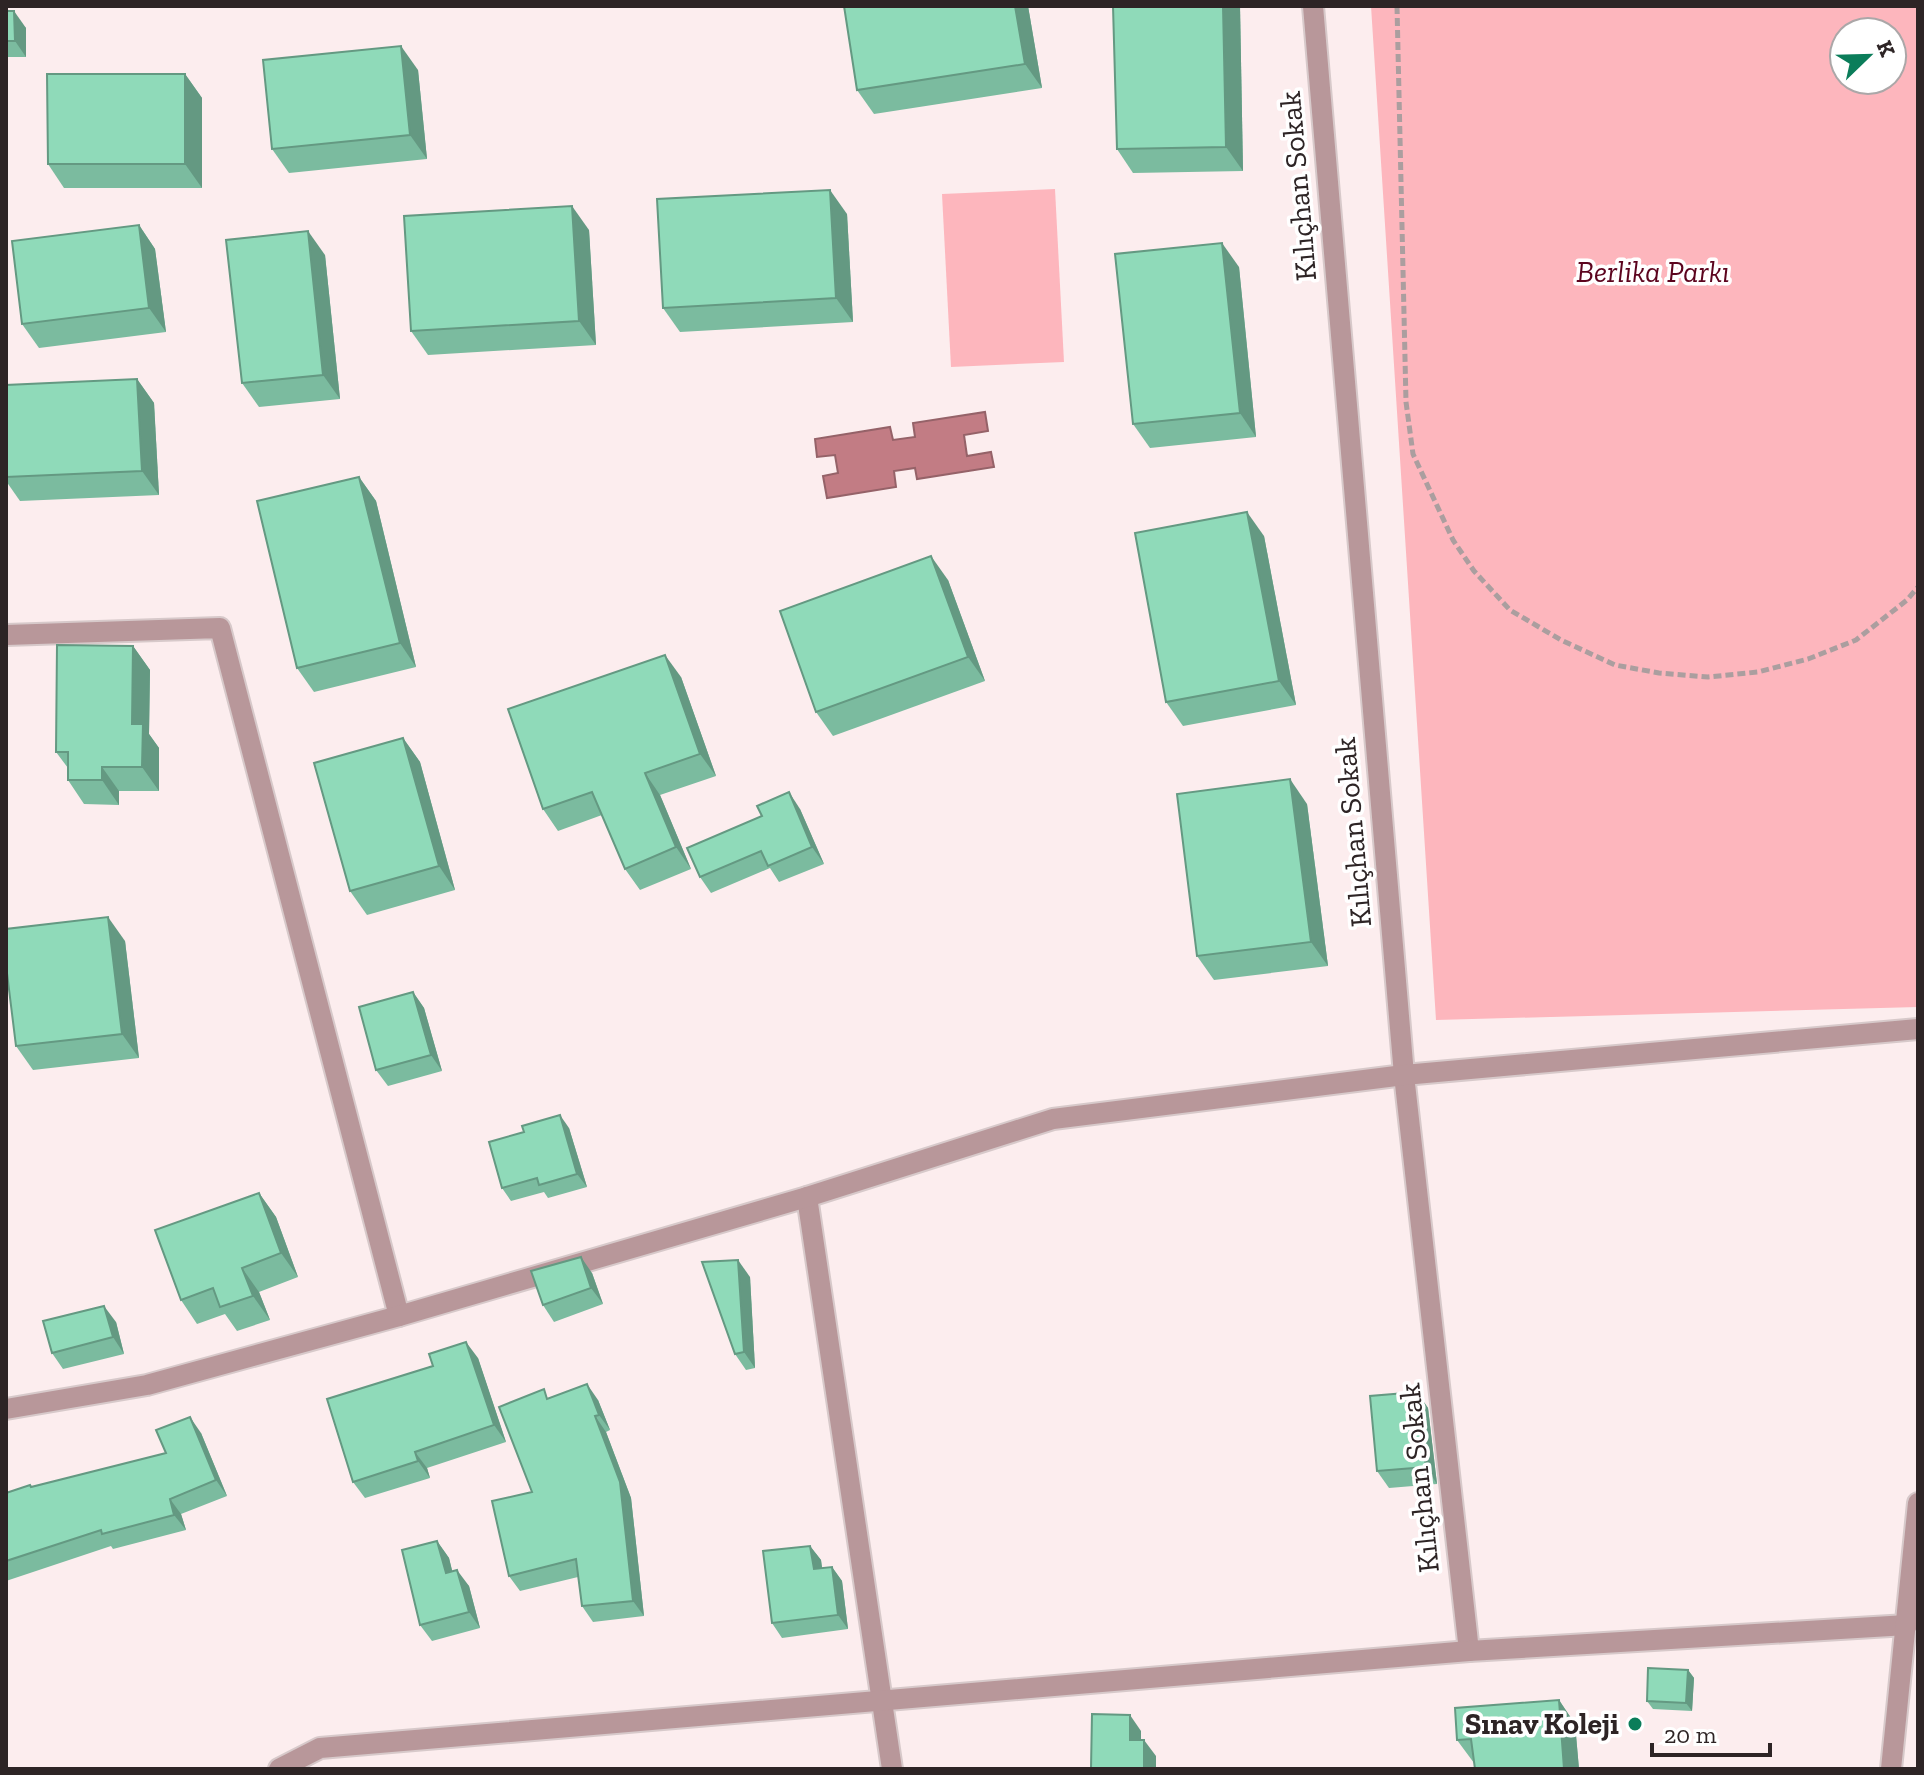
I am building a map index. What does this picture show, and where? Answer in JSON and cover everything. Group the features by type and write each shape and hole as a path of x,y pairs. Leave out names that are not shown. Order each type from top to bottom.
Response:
{"street":[{"name":"Kılıçhan Sokak","path":"1313,6 1404,1075 1469,1651"},
{"path":"6,635 220,628 399,1316"},
{"path":"6,1409 147,1385 399,1316 807,1197 1053,1119 1404,1075 1918,1029"},
{"path":"807,1197 892,1769"},
{"path":"1891,1769 1918,1503"},
{"path":"279,1769 320,1748 1469,1651 1907,1625"}],"path":[{"path":"1397,6 1406,402 1413,454 1453,540 1474,571 1510,610 1561,640 1615,665 1708,677 1758,672 1808,659 1856,640 1907,600 1918,587"}],"green space":[{"name":"Berlika Parkı","path":"1371,6 1918,6 1918,1007 1436,1020"},
{"path":"1055,189 1064,362 951,367 942,194"}],"shaded area":[{"path":"985,412 988,431 964,435 967,456 991,452 994,467 917,479 915,468 894,471 896,487 827,498 823,476 838,473 835,455 817,457 815,439 890,427 893,440 915,437 913,423"}],"building":[{"path":"844,6 1015,6 1025,64 857,90"},
{"path":"1113,6 1223,6 1226,147 1117,149"},
{"path":"6,11 14,11 15,41 6,41"},
{"path":"401,46 410,135 272,149 263,60"},
{"path":"47,74 185,74 185,164 48,164"},
{"path":"830,190 836,298 663,308 657,199"},
{"path":"572,206 579,321 411,331 404,216"},
{"path":"139,225 149,308 22,324 12,241"},
{"path":"308,231 323,375 242,383 226,240"},
{"path":"1222,243 1240,413 1133,424 1115,254"},
{"path":"137,379 142,471 6,477 6,385"},
{"path":"359,477 400,643 297,668 257,501"},
{"path":"1247,512 1279,681 1166,702 1135,533"},
{"path":"931,556 968,657 816,712 780,611"},
{"path":"57,645 133,646 132,724 143,724 142,767 102,767 102,780 68,780 68,752 56,752"},
{"path":"665,655 700,754 645,773 676,847 625,869 592,792 543,809 508,709"},
{"path":"403,738 439,866 350,891 314,763"},
{"path":"1290,779 1311,942 1197,956 1177,794"},
{"path":"789,792 812,847 768,866 761,851 700,877 687,848 762,816 757,806"},
{"path":"108,917 122,1034 16,1046 6,965 6,929"},
{"path":"413,992 431,1055 376,1070 359,1007"},
{"path":"560,1115 577,1174 539,1185 537,1178 502,1188 489,1142 524,1132 522,1126"},
{"path":"259,1193 281,1253 242,1268 253,1296 220,1307 213,1288 181,1300 155,1230"},
{"path":"581,1257 591,1288 543,1305 531,1271"},
{"path":"738,1260 744,1352 735,1354 702,1262"},
{"path":"104,1306 113,1337 52,1353 43,1321"},
{"path":"466,1342 494,1425 415,1452 418,1461 353,1482 327,1399 433,1366 429,1354"},
{"path":"587,1384 599,1415 595,1416 620,1482 633,1601 582,1606 576,1559 509,1576 492,1501 532,1492 499,1407 544,1389 547,1399"},
{"path":"1417,1392 1426,1467 1377,1471 1370,1396"},
{"path":"190,1417 216,1480 170,1499 174,1515 102,1534 101,1530 6,1561 6,1493 166,1453 156,1430"},
{"path":"437,1541 446,1573 457,1570 469,1612 420,1625 402,1550"},
{"path":"810,1546 814,1569 832,1567 838,1615 772,1623 763,1551"},
{"path":"1648,1668 1688,1670 1686,1703 1647,1701"},
{"path":"1559,1700 1564,1769 1475,1769 1471,1739 1457,1740 1455,1708"},
{"path":"1092,1714 1130,1715 1130,1740 1144,1740 1144,1769 1091,1769"}],"place":[{"name":"Sınav Koleji","path":"1635,1724"}]}
